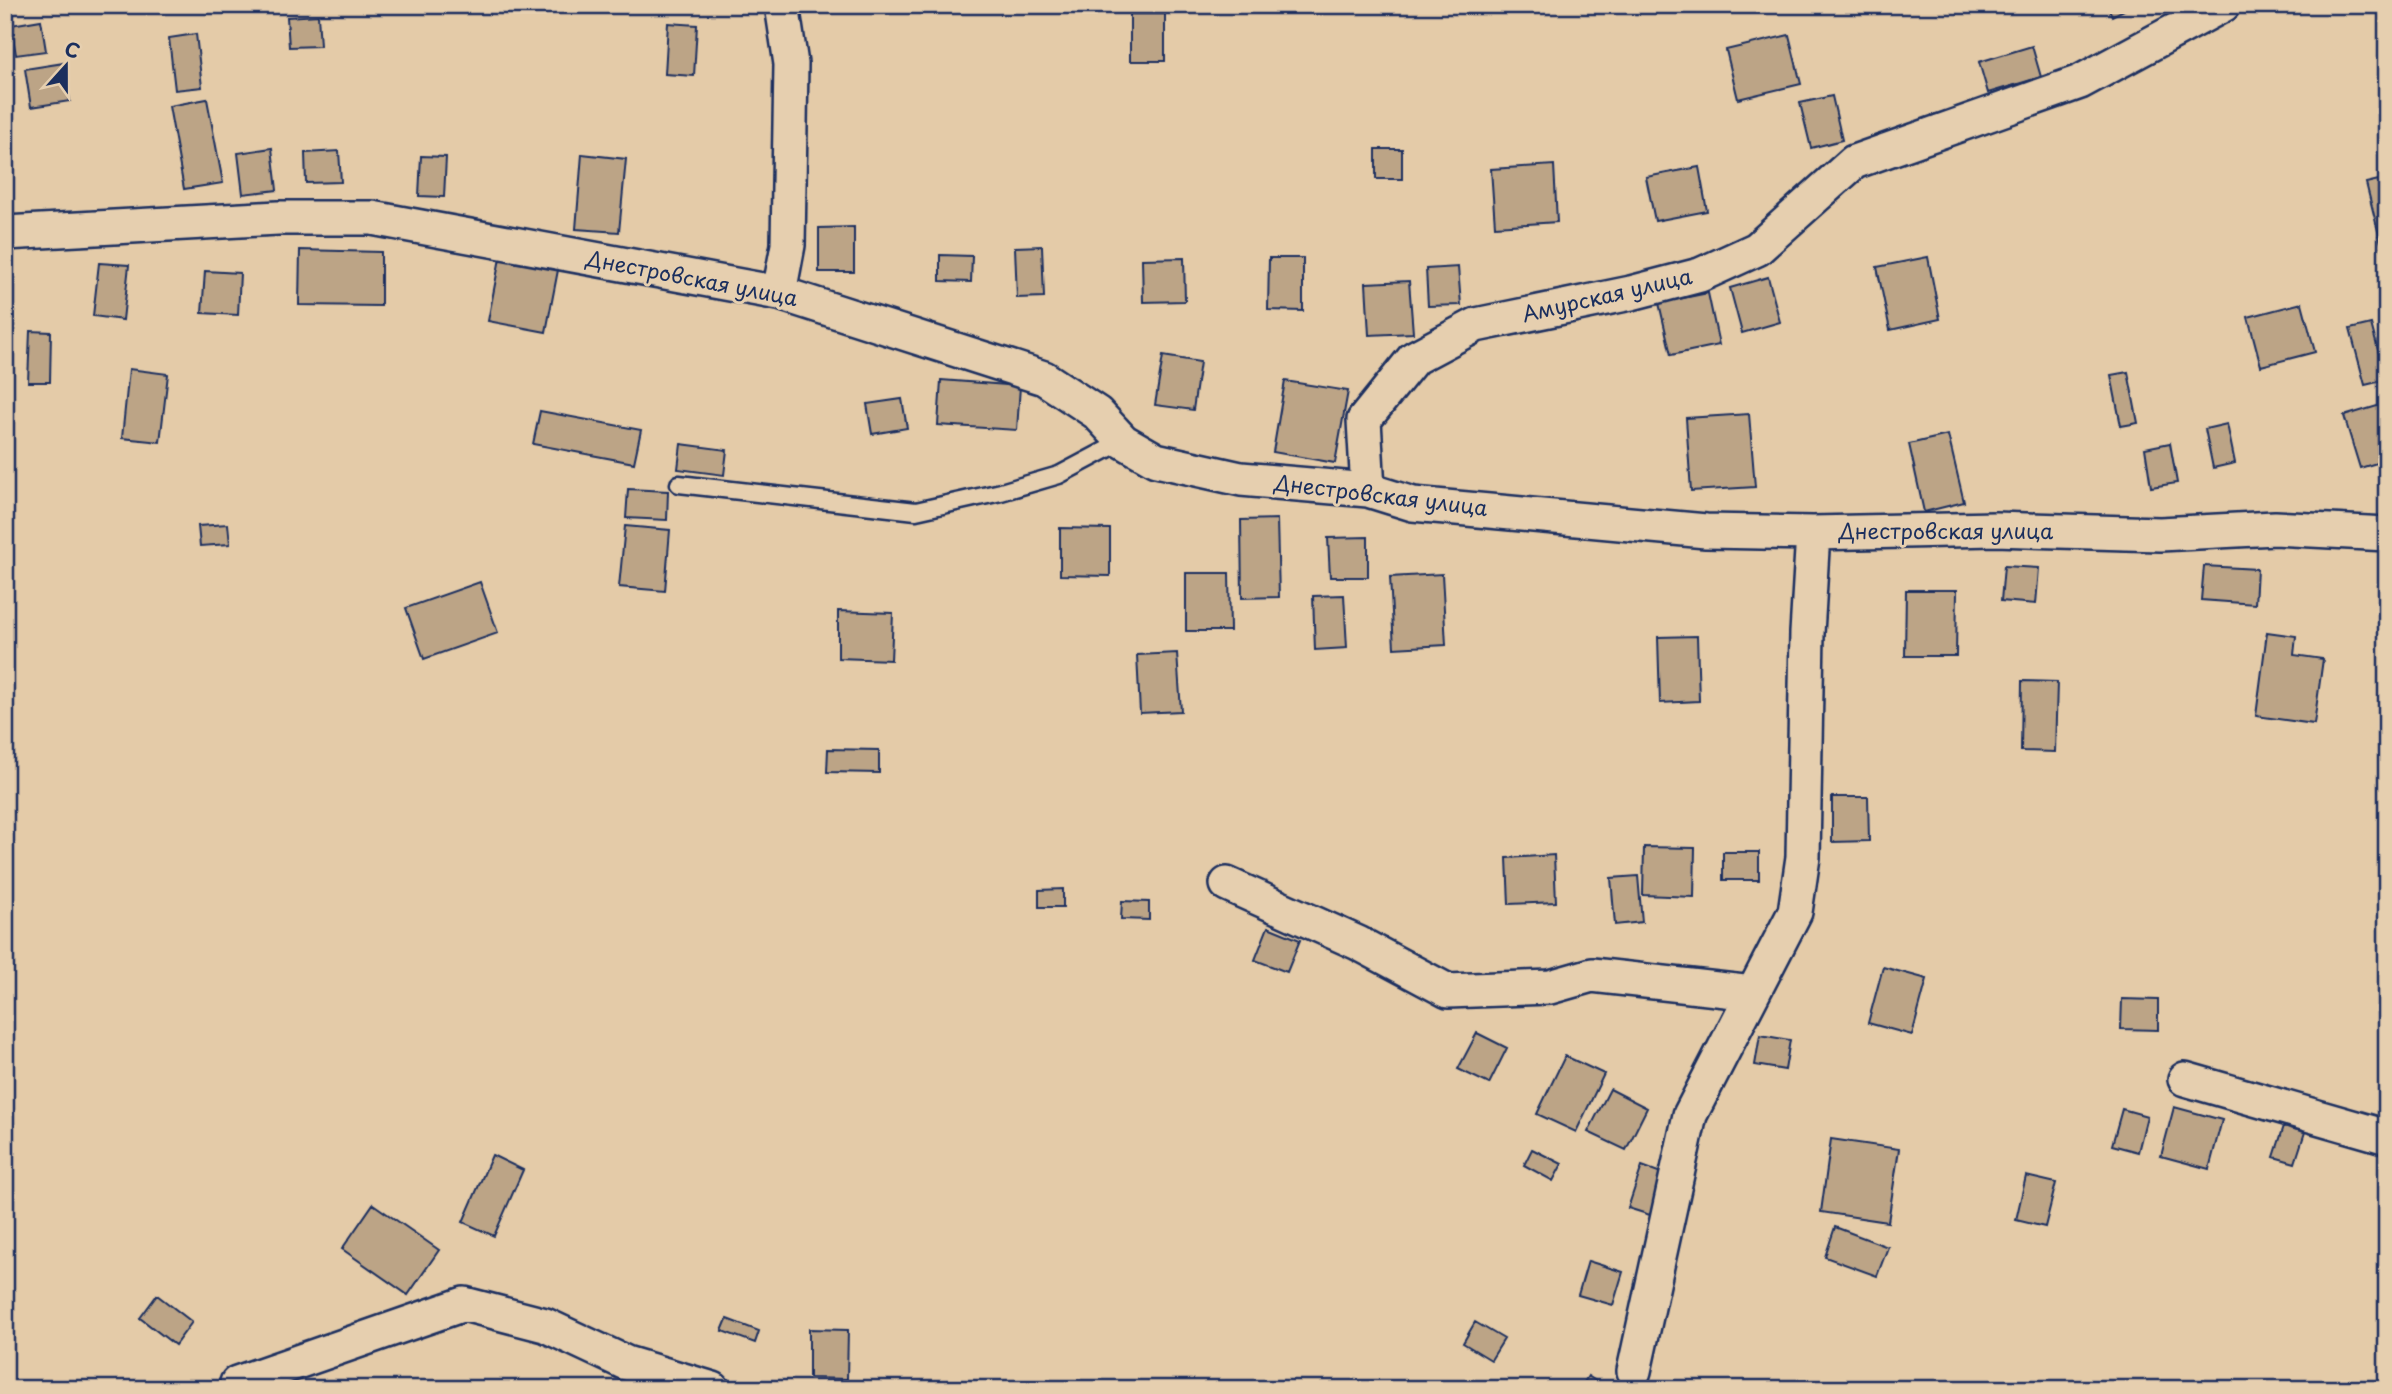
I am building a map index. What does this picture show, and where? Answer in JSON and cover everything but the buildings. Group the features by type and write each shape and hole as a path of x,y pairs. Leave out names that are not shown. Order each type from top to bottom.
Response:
{"street":[{"path":"779,293 788,246 791,65 782,5"},
{"name":"Амурская улица","path":"1368,490 1364,420 1414,358 1476,325 1631,293 1700,275 1757,249 1854,162 2080,82 2223,5"},
{"name":"Днестровская улица","path":"5,233 278,218 372,218 779,293 1044,378 1097,413 1123,441 1156,460 1241,479 1368,490 1413,504 1706,531 1813,533 1995,529 2160,534 2275,528 2387,534"},
{"path":"1634,1371 1690,1115 1795,912 1801,871 1807,633 1813,533"},
{"path":"1227,884 1358,943 1448,991 1550,987 1592,975 1753,993"},
{"path":"2185,1079 2387,1137"},
{"path":"237,1383 464,1304 545,1325 626,1363 713,1389"}],"lane":[{"path":"679,484 916,511 1001,492 1059,475 1123,441"}]}
